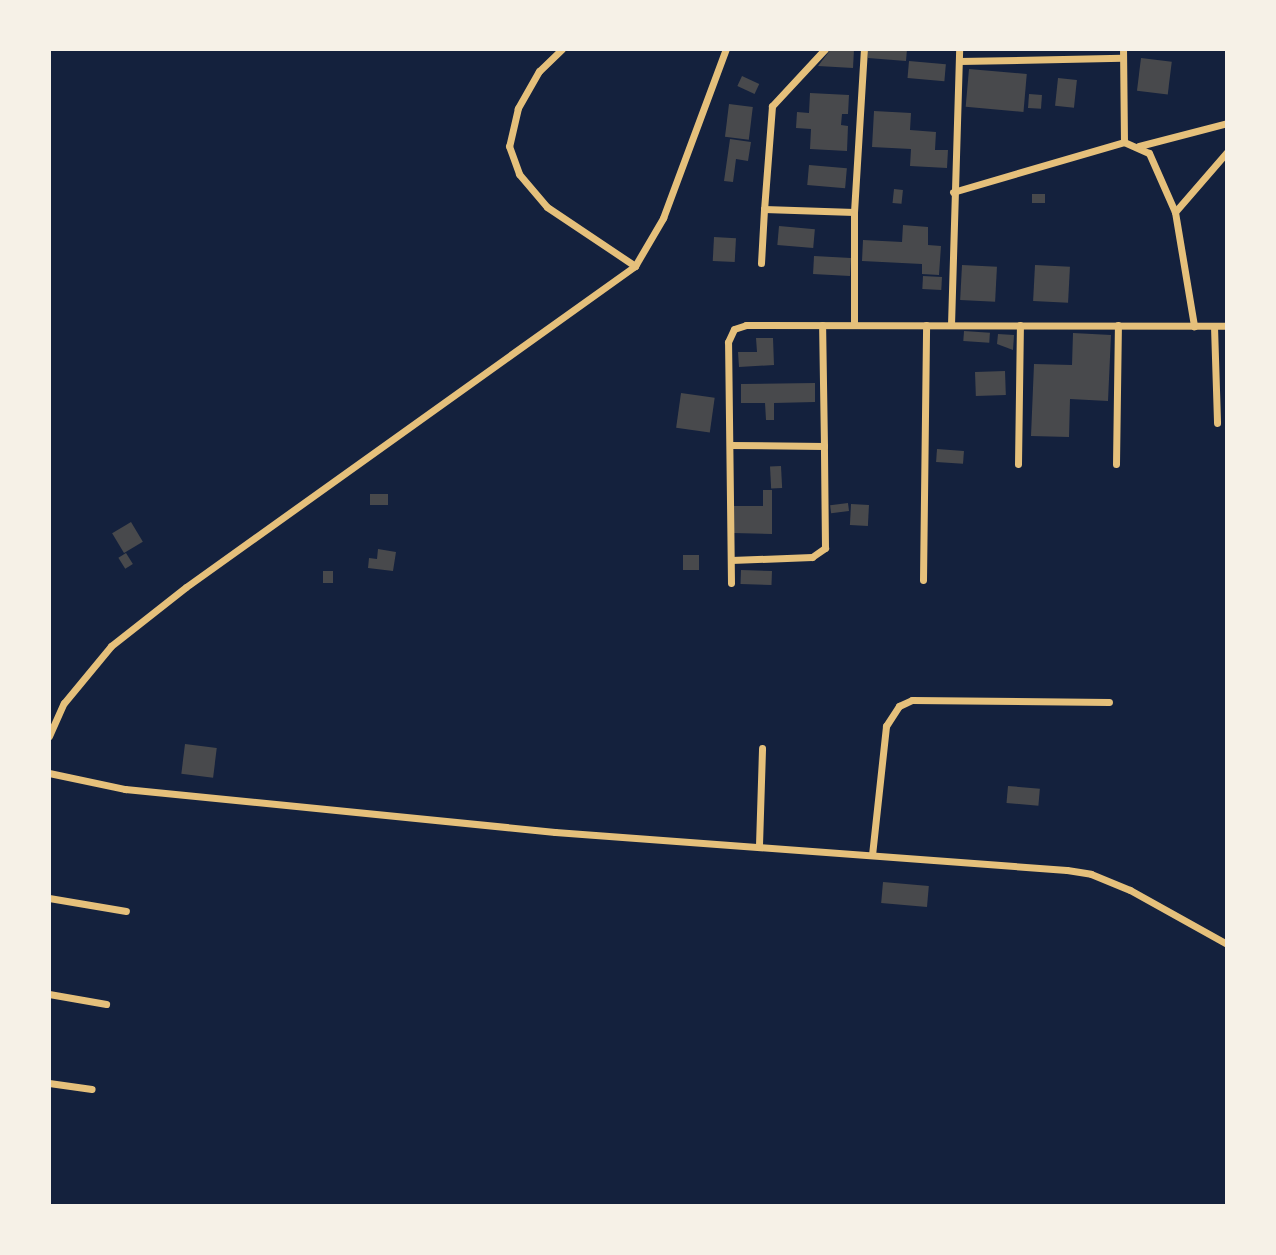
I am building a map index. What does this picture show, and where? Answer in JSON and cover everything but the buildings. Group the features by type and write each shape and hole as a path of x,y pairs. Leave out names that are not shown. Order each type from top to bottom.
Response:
{"street":[{"path":"562,49 539,71 517,108 509,145 519,174 547,207 635,266"},
{"path":"49,736 64,703 111,646 186,587 635,266 663,218 726,49"},
{"path":"761,263 772,106 825,49"},
{"path":"854,325 855,212 864,49"},
{"path":"951,325 953,192 960,49"},
{"path":"959,61 1122,53 1124,142"},
{"path":"953,192 1124,142 1139,146 1227,123"},
{"path":"1139,146 1157,166 1175,212 1195,326"},
{"path":"1175,212 1227,152"},
{"path":"764,209 855,212"},
{"path":"731,583 728,342 734,329 746,325 1227,326"},
{"path":"731,560 812,557 825,548 822,325"},
{"path":"923,580 926,325"},
{"path":"1018,464 1020,325"},
{"path":"1116,464 1118,325"},
{"path":"1214,326 1217,424"},
{"path":"730,445 824,446"},
{"path":"872,855 886,726 899,706 912,700 1109,702"},
{"path":"759,845 762,748"},
{"path":"49,773 125,789 555,832 759,845 1091,874 1130,890 1227,944"},
{"path":"49,898 126,911"},
{"path":"49,995 106,1004"},
{"path":"49,1083 92,1089"}]}
